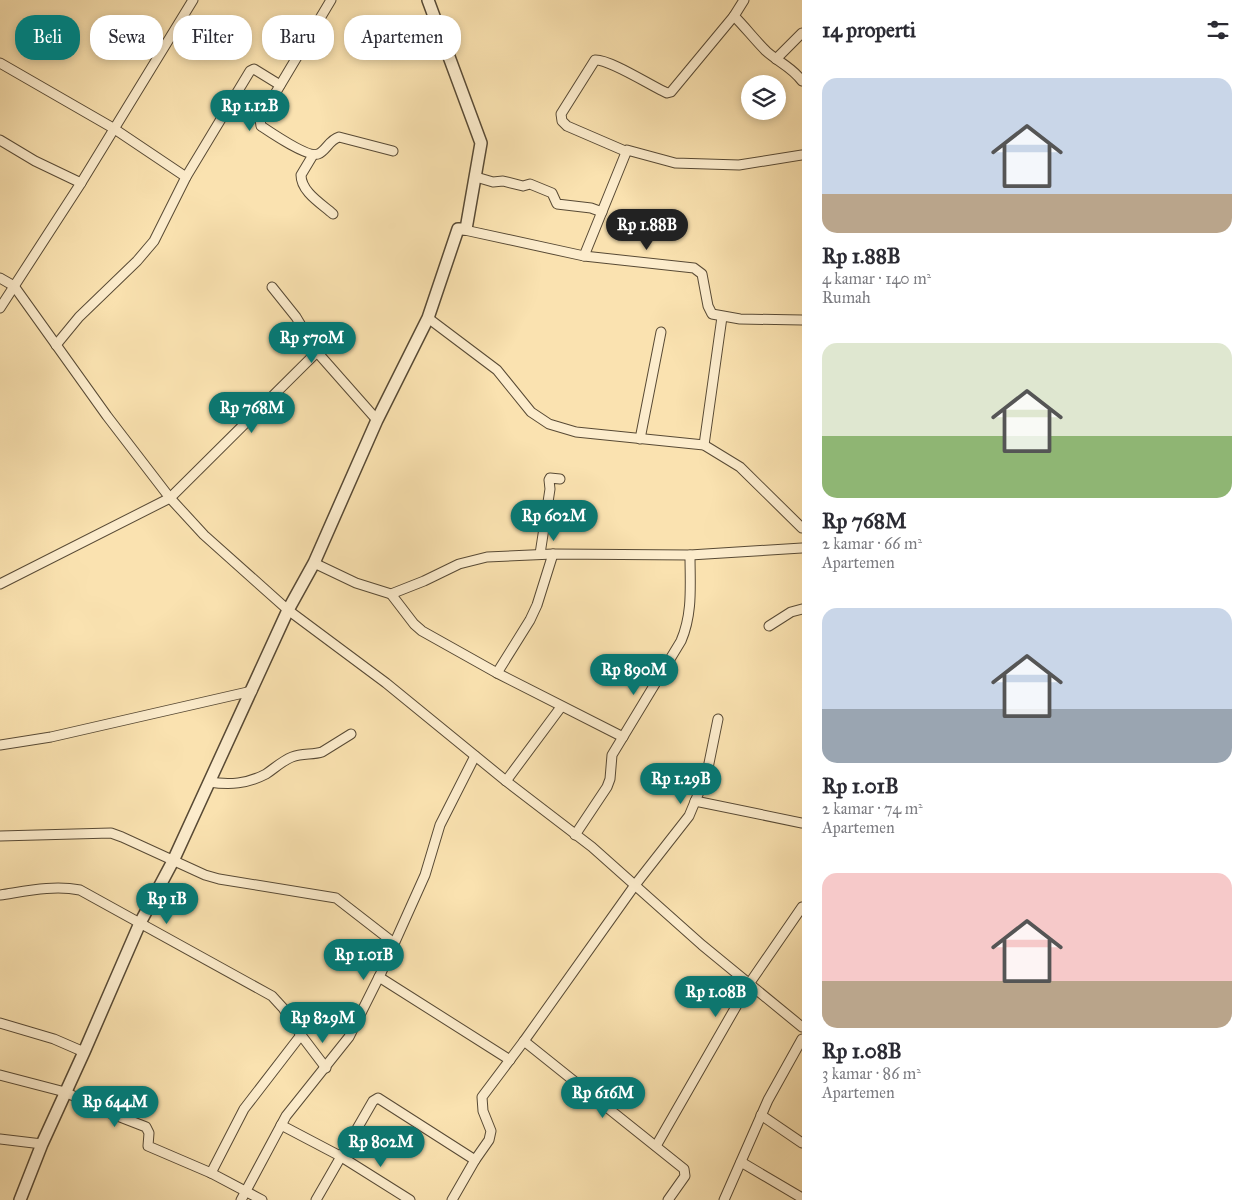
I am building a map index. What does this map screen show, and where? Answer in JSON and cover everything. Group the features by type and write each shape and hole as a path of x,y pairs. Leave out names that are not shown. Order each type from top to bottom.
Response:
{"street":[{"path":"0,308 81,183 193,0"},
{"path":"331,0 260,119 260,124 277,136 313,155 319,154 334,138 339,137 394,151"},
{"path":"428,0 481,143 466,229 458,229"},
{"path":"744,0 734,16 671,92 667,93 613,66 595,60 566,104 561,114 562,121 567,126 625,151 629,150 675,163 739,165 802,155"},
{"path":"734,16 766,51 790,67 802,81"},
{"path":"776,59 802,33"},
{"path":"0,63 113,128 186,177"},
{"path":"56,345 79,317 137,261 154,241 186,177 250,71 254,69 280,85"},
{"path":"0,140 18,152 81,183"},
{"path":"584,256 625,151"},
{"path":"313,155 301,175 301,179 307,191 333,214"},
{"path":"476,177 493,182 503,181 523,186 530,184 552,192 557,204 591,208 602,212"},
{"path":"458,229 584,256 694,268 702,274 712,314 740,319 802,320"},
{"path":"20,1200 42,1144 140,923 173,861 288,610 314,564 377,420 428,318 458,229"},
{"path":"0,278 14,286 107,416 170,498 204,535 288,610 386,683 506,781 592,847 749,984 802,1027"},
{"path":"272,287 296,317 317,352 377,420"},
{"path":"704,445 722,317"},
{"path":"428,318 497,370 531,412 549,424 576,432 704,445 740,466 802,528"},
{"path":"640,439 661,332"},
{"path":"1,580 170,498 317,352"},
{"path":"540,554 550,489 549,480 550,478 560,479"},
{"path":"391,594 459,564 488,557 540,554 690,555 802,548"},
{"path":"497,673 530,620 537,605 553,554"},
{"path":"575,835 607,788 610,779 612,755 681,641 687,627 690,617 690,555"},
{"path":"314,564 356,584 391,594 414,624 422,631 561,707 623,737"},
{"path":"769,626 791,612 802,609"},
{"path":"0,746 51,737 252,691"},
{"path":"506,781 561,707"},
{"path":"455,1199 475,1160 489,1140 491,1131 483,1111 482,1097 524,1042 635,885 689,816 707,773 718,719"},
{"path":"209,782 229,785 241,784 265,774 280,763 295,756 305,753 317,754 322,752 352,734"},
{"path":"241,1200 286,1116 350,1037 425,875 440,825 475,756"},
{"path":"695,801 802,823"},
{"path":"0,836 111,833 122,836 205,876 336,898 394,943"},
{"path":"0,895 66,887 80,890 272,996 284,1008 301,1035 326,1068"},
{"path":"656,1146 749,984 802,907"},
{"path":"379,977 510,1060"},
{"path":"0,1023 54,1039 84,1052"},
{"path":"211,1173 244,1109 301,1035"},
{"path":"724,1200 768,1100 802,1039"},
{"path":"524,1042 656,1146 685,1172 685,1176 668,1200"},
{"path":"0,1075 65,1092 146,1127 149,1134 148,1146 211,1173 262,1200"},
{"path":"316,1200 373,1101 378,1098 475,1160"},
{"path":"762,1115 802,1143"},
{"path":"282,1125 340,1156 410,1200"},
{"path":"0,1139 42,1144"},
{"path":"741,1162 802,1198"}]}
